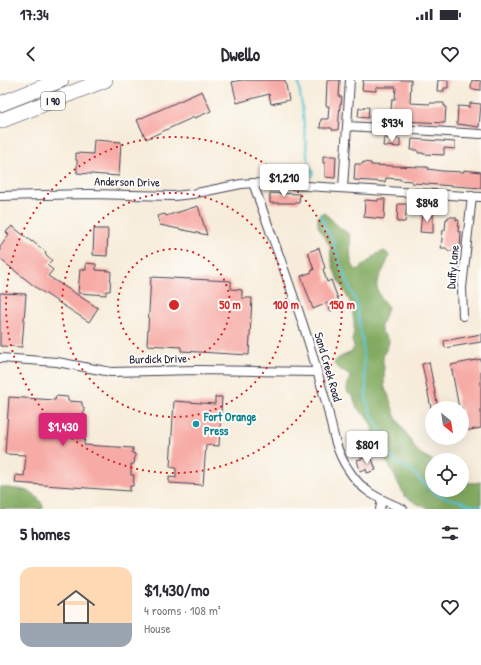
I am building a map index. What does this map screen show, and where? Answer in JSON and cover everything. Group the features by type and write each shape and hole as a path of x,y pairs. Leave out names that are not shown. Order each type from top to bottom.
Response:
{"highway":[{"name":"I 90","path":"0,104 61,80"},
{"name":"I 90","path":"0,121 105,80"}],"street":[{"path":"343,188 350,80"},
{"path":"347,126 481,134"},
{"name":"Anderson Drive","path":"0,196 89,194 174,196 253,183 481,197"},
{"name":"Sand Creek Road","path":"253,183 291,288 341,457 349,471 360,485 369,493 403,509"},
{"name":"Duffy Lane","path":"463,316 462,288 472,196"},
{"name":"Burdick Drive","path":"0,358 57,362 112,372 196,370 317,372"},
{"path":"380,509 382,500"}],"green space":[{"path":"320,214 326,214 339,227 349,234 350,257 356,270 377,254 384,251 389,256 377,282 377,290 388,307 381,328 389,340 383,357 384,382 395,416 416,449 425,456 425,497 469,497 469,483 481,482 481,509 429,509 414,502 404,495 389,465 382,456 379,443 373,432 371,424 366,416 357,408 353,396 347,391 350,376 334,364 339,358 352,352 354,346 352,341 354,321 351,304 334,270 330,246 318,226 318,217"},
{"path":"0,486 31,493 41,502 43,509 0,509"}],"building":[{"path":"242,80 285,80 289,100 271,104 269,94 237,103 232,82"},
{"path":"327,80 340,80 339,97 342,97 338,130 332,130 332,128 320,128 321,119 328,119 329,106 326,106"},
{"path":"363,80 411,80 410,103 444,103 444,106 446,106 445,123 401,121 401,111 391,110 392,99 395,99 396,87 376,87 376,91 362,90"},
{"path":"438,80 448,80 448,88 444,88 444,91 437,91"},
{"path":"472,80 481,81 481,90 471,89"},
{"path":"202,91 211,111 195,118 194,117 146,139 137,120"},
{"path":"470,103 481,104 479,127 457,124 458,106 470,107"},
{"path":"369,107 368,118 358,117 359,108"},
{"path":"384,138 400,139 400,147 383,146"},
{"path":"412,139 455,142 455,149 444,148 444,155 418,153 418,150 411,150"},
{"path":"94,140 121,142 119,176 77,173 76,153 93,154"},
{"path":"323,156 336,156 335,178 325,177 325,163 323,163"},
{"path":"363,162 371,163 371,165 428,167 428,169 442,171 464,172 464,170 481,172 481,188 412,183 412,181 386,178 385,182 354,180 355,164 363,164"},
{"path":"270,193 300,194 299,203 270,203"},
{"path":"378,199 385,199 384,219 364,217 365,200 378,201"},
{"path":"398,204 407,204 405,222 397,222"},
{"path":"198,206 207,235 160,225 157,216 165,214 166,216"},
{"path":"422,212 433,213 433,233 420,232"},
{"path":"448,217 456,217 456,220 459,220 458,232 461,232 460,249 455,249 452,251 449,251 446,248 441,248 443,230 445,230 446,219 448,219"},
{"path":"12,226 46,252 45,254 52,260 47,265 53,270 48,276 98,308 89,322 38,289 0,259 0,247 9,235 6,232"},
{"path":"94,229 108,229 107,256 93,255"},
{"path":"319,248 325,268 323,269 327,282 331,280 341,307 330,311 327,303 313,309 301,276 314,270 308,252"},
{"path":"86,263 96,264 96,270 111,271 110,291 106,291 106,295 78,293 80,269 86,270"},
{"path":"151,277 231,281 231,289 242,290 242,298 252,298 249,355 181,351 181,347 147,345"},
{"path":"0,293 26,294 22,347 0,346"},
{"path":"481,334 481,342 445,348 444,341"},
{"path":"481,359 481,428 469,430 469,401 458,401 451,365"},
{"path":"429,362 437,401 430,401 422,364"},
{"path":"56,396 68,397 68,401 82,402 84,408 83,424 86,427 84,445 133,448 132,453 135,454 134,464 131,464 131,475 134,475 133,486 130,486 130,491 15,483 16,475 24,476 26,455 5,454 9,397 55,400"},
{"name":"Fort Orange Press","path":"215,397 222,397 219,446 206,445 203,485 169,483 169,477 176,478 176,468 170,467 174,401 215,404"},
{"path":"371,456 376,470 367,473 366,469 360,471 357,460"}],"waterway":[{"path":"298,80 307,155 309,166 313,172 312,176"},
{"path":"320,214 325,228 333,240 340,265 356,302 363,345 366,399 379,428 384,445 395,462 413,472 433,492 443,497 461,501 469,505 481,506"}],"place":[{"name":"Fort Orange Press","path":"196,424"}]}
